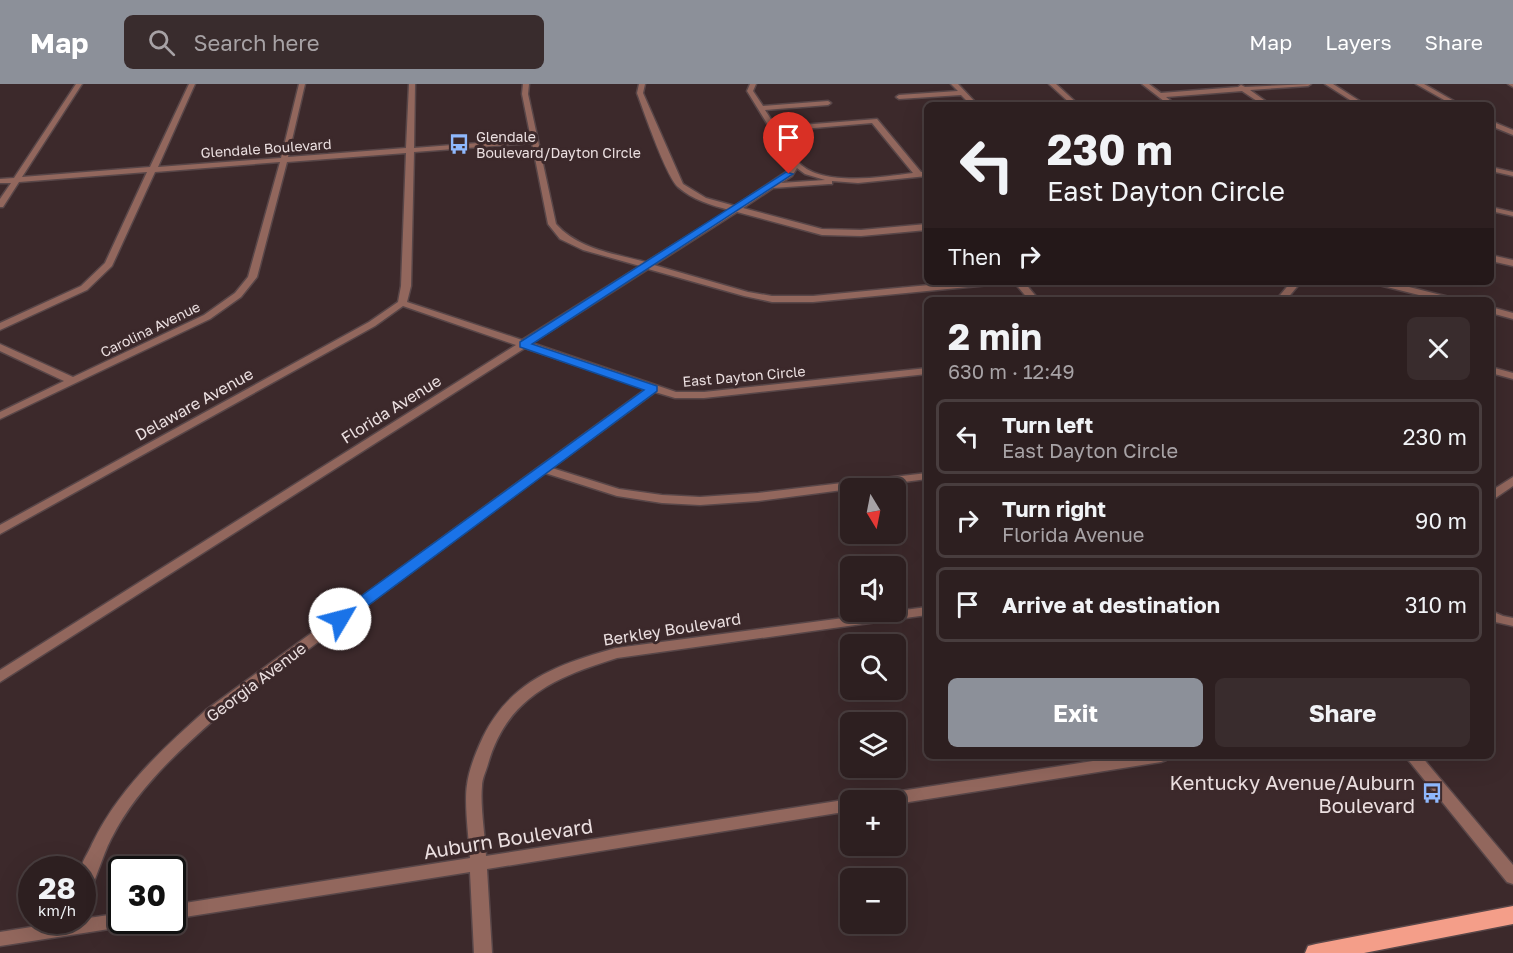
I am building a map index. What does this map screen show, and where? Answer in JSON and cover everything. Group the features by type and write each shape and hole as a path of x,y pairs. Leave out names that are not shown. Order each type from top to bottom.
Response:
{"main road":[{"path":"1316,953 1513,915"}],"street":[{"path":"0,205 79,84"},
{"path":"0,327 84,288 109,264 192,84"},
{"name":"Carolina Avenue","path":"0,416 207,317 238,295 252,278 302,84"},
{"path":"402,303 406,286 412,150 412,84"},
{"path":"526,84 525,94 552,224 562,237 586,248 747,294 790,300 956,285"},
{"path":"642,84 640,93 680,185 703,200 822,232 843,233 924,227"},
{"path":"753,84 750,91 796,164 811,174 848,180"},
{"path":"954,84 972,102"},
{"path":"1052,84 1073,102"},
{"path":"1145,84 1169,102"},
{"path":"1236,84 1264,102"},
{"path":"1160,95 1308,84"},
{"path":"1328,84 1358,102"},
{"path":"1419,84 1452,102"},
{"path":"899,98 963,93"},
{"path":"760,108 828,103"},
{"path":"773,129 874,121 923,174"},
{"path":"1494,124 1513,133"},
{"name":"Glendale Boulevard","path":"0,181 535,141"},
{"name":"Florida Avenue","path":"0,677 736,210 789,174 796,164"},
{"path":"1494,170 1513,174"},
{"path":"770,186 923,174"},
{"path":"1494,210 1513,214"},
{"path":"1494,259 1513,263"},
{"path":"1022,285 1032,297"},
{"path":"1284,297 1294,285"},
{"path":"1388,285 1430,297"},
{"name":"East Dayton Circle","path":"402,303 675,395 704,395 924,371"},
{"name":"Delaware Avenue","path":"0,530 372,324 402,303"},
{"path":"1494,311 1513,316"},
{"path":"0,347 72,381"},
{"path":"1494,371 1513,376"},
{"name":"Georgia Avenue","path":"94,856 112,819 164,755 211,714 652,389"},
{"path":"543,469 617,492 662,499 700,501 758,497 924,476"},
{"path":"1494,495 1513,480"},
{"name":"Berkley Boulevard","path":"483,953 474,786 484,751 497,724 518,698 542,681 578,665 616,653 924,611"},
{"path":"906,796 1142,759"},
{"path":"1415,759 1513,877"},
{"name":"Auburn Boulevard","path":"186,910 840,807"},
{"path":"0,939 24,934"}],"place":[{"name":"Glendale Boulevard/Dayton Circle","path":"459,144"},
{"name":"Kentucky Avenue/Auburn Boulevard","path":"1432,793"}],"route":[{"path":"340,619 652,389 524,345 789,174"}]}
